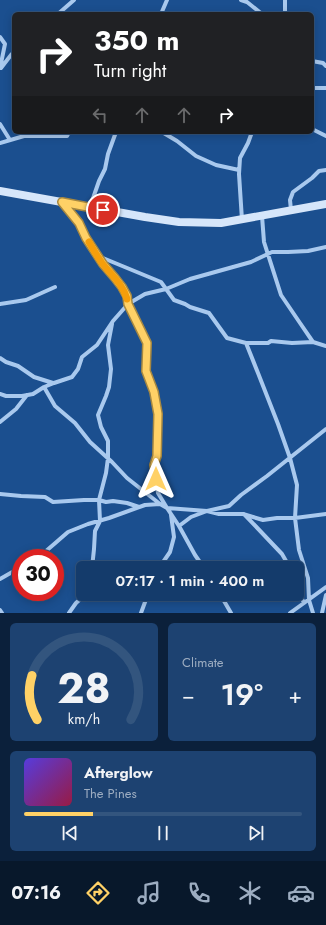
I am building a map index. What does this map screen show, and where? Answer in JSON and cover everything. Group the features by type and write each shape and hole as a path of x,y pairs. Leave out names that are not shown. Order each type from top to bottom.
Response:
{"main road":[{"path":"0,191 144,217 178,222 221,224 326,204"}],"street":[{"path":"60,12 74,0"},
{"path":"162,12 167,0"},
{"path":"241,0 247,2 260,12"},
{"path":"285,0 285,12"},
{"path":"0,37 5,44 0,68"},
{"path":"0,68 12,53"},
{"path":"314,61 323,63 326,66"},
{"path":"314,88 326,88"},
{"path":"0,124 10,140"},
{"path":"314,130 326,136"},
{"path":"0,143 24,136 67,136 68,134"},
{"path":"90,207 105,169 108,154 115,134"},
{"path":"165,134 196,156 216,165 239,170"},
{"path":"242,220 239,170 240,158 251,134"},
{"path":"291,211 290,200 293,192 319,171 326,170"},
{"path":"62,202 79,223 86,238 98,256 122,287 127,296 128,304 147,343 146,371 154,392 158,414 157,456 154,465 158,493 199,561"},
{"path":"262,216 264,242 281,295 313,342"},
{"path":"0,394 6,396 33,394 44,387 72,377 78,369 82,357 97,345 113,321 128,304 145,294 166,289 190,279 251,262 272,252 308,251 326,247"},
{"path":"98,256 162,282 174,300 209,313 227,338 246,343 268,343 271,341 292,343 313,342 326,346"},
{"path":"0,304 26,300 55,287"},
{"path":"93,561 95,531 100,521 99,500 108,458 108,441 100,427 98,414 109,387 110,369 108,345 113,321"},
{"path":"246,343 290,458 297,485 295,518 299,550 308,578 307,601"},
{"path":"0,358 6,362 18,366 34,377 54,383"},
{"path":"44,387 55,406 75,423 90,442 127,478 160,504 168,508 207,511 219,514 243,514 263,520 326,514"},
{"path":"0,422 16,409 27,395"},
{"path":"179,526 191,516 229,506 241,494 267,476 326,429"},
{"path":"0,494 45,497 53,502 84,500 99,500 106,502 114,501 139,507"},
{"path":"48,549 68,532 145,505 160,504"},
{"path":"164,561 170,552 174,537 171,513"},
{"path":"243,514 282,554 286,561"},
{"path":"0,579 12,572"},
{"path":"290,613 326,587"},
{"path":"322,613 326,595"},
{"path":"304,597 313,613"},
{"path":"69,613 78,601"},
{"path":"141,613 145,601"},
{"path":"224,601 231,613"}],"slow traffic":[{"path":"89,242 103,264 122,287 127,299"}],"route":[{"path":"103,210 62,202 79,223 86,238 103,264 122,287 127,296 128,304 147,343 146,371 154,392 158,414 157,456 154,465 156,479"}]}
